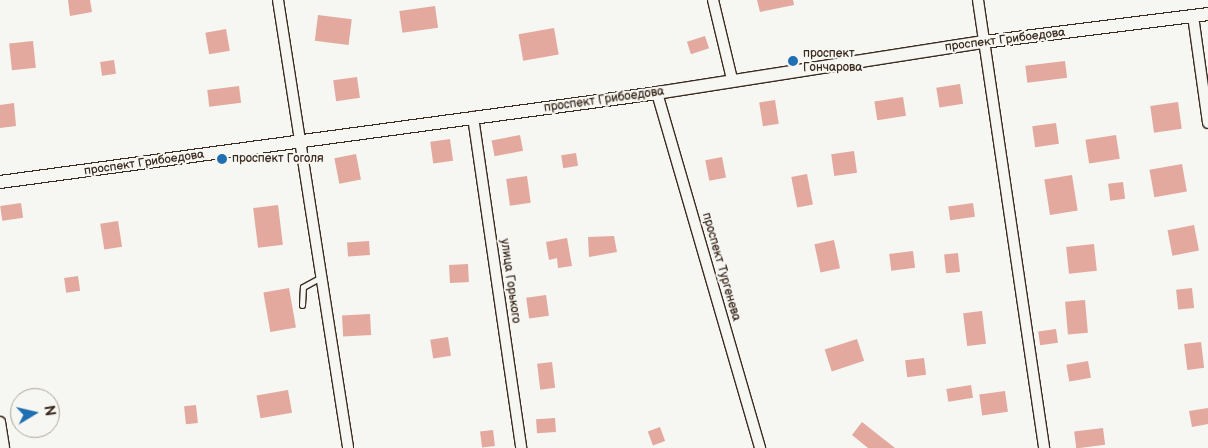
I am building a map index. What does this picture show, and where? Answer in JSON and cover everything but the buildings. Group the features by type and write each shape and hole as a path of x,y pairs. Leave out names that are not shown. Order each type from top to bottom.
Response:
{"street":[{"path":"278,0 348,448"},
{"path":"714,0 732,79"},
{"path":"978,0 1044,448"},
{"name":"проспект Грибоедова","path":"0,182 657,93 732,79 984,42 1208,14"},
{"path":"1192,16 1208,123"},
{"name":"проспект Тургенева","path":"657,93 760,448"},
{"name":"улица Горького","path":"473,117 521,448"},
{"path":"0,422 4,448"}],"lane":[{"path":"302,306 303,287 321,277"}],"place":[{"name":"проспект Гончарова","path":"793,61"},
{"name":"проспект Гоголя","path":"222,159"}]}
